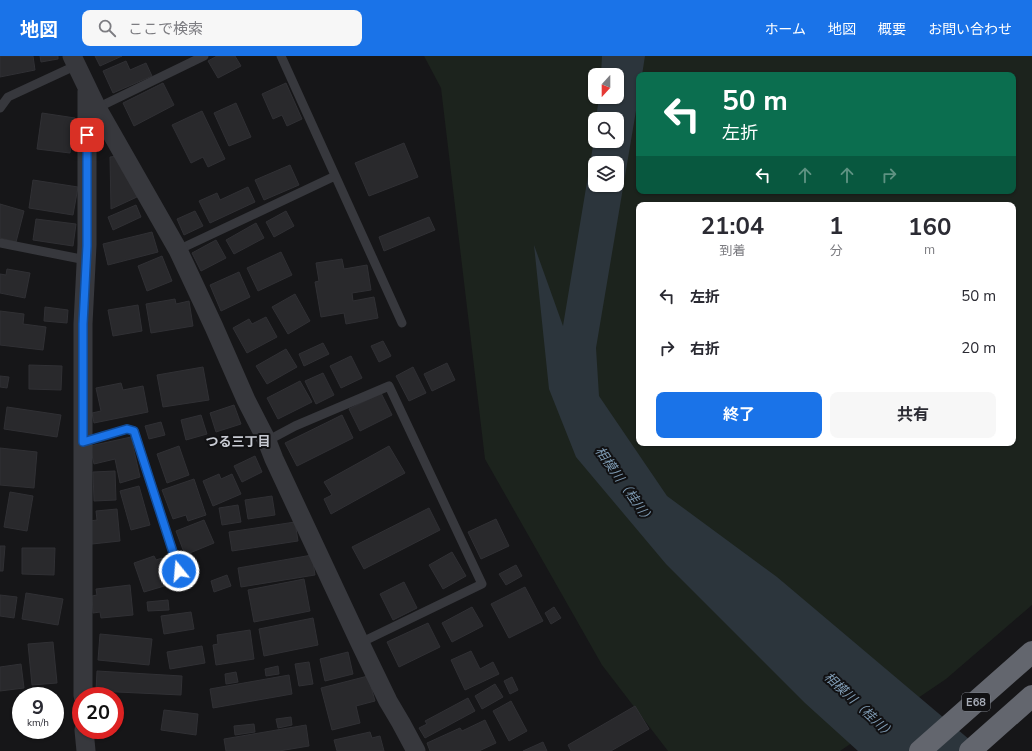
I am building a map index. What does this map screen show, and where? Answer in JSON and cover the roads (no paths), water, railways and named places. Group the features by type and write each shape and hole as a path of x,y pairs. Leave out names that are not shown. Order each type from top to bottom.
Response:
{"highway":[{"name":"E68","path":"920,751 1032,652"},
{"name":"E68","path":"970,751 1032,696"}],"street":[{"path":"74,60 97,108 178,250 246,400 267,441 360,643 388,701 416,751"},
{"path":"83,687 83,324 87,246 87,88"},
{"path":"85,739 86,751"}],"lane":[{"path":"97,108 204,56"},
{"path":"281,56 402,323"},
{"path":"0,108 8,97 74,60"},
{"path":"178,250 335,176"},
{"path":"0,243 86,260"},
{"path":"267,441 295,426 389,386 482,584 360,643"},
{"path":"83,442 127,429 134,431 179,571"}],"water":[{"path":"602,56 645,56 642,72 636,72 636,111 624,182 624,156 591,156 593,148 624,148 624,112 597,112 598,104 624,104 624,68 601,68"},
{"name":"相模川（桂川）","path":"588,176 588,192 622,192 596,348 599,396 667,496 777,577 983,751 858,751 805,703 666,564 576,457 549,389 534,245 563,326"}],"district":[{"name":"つる三丁目","path":"238,441"}]}
